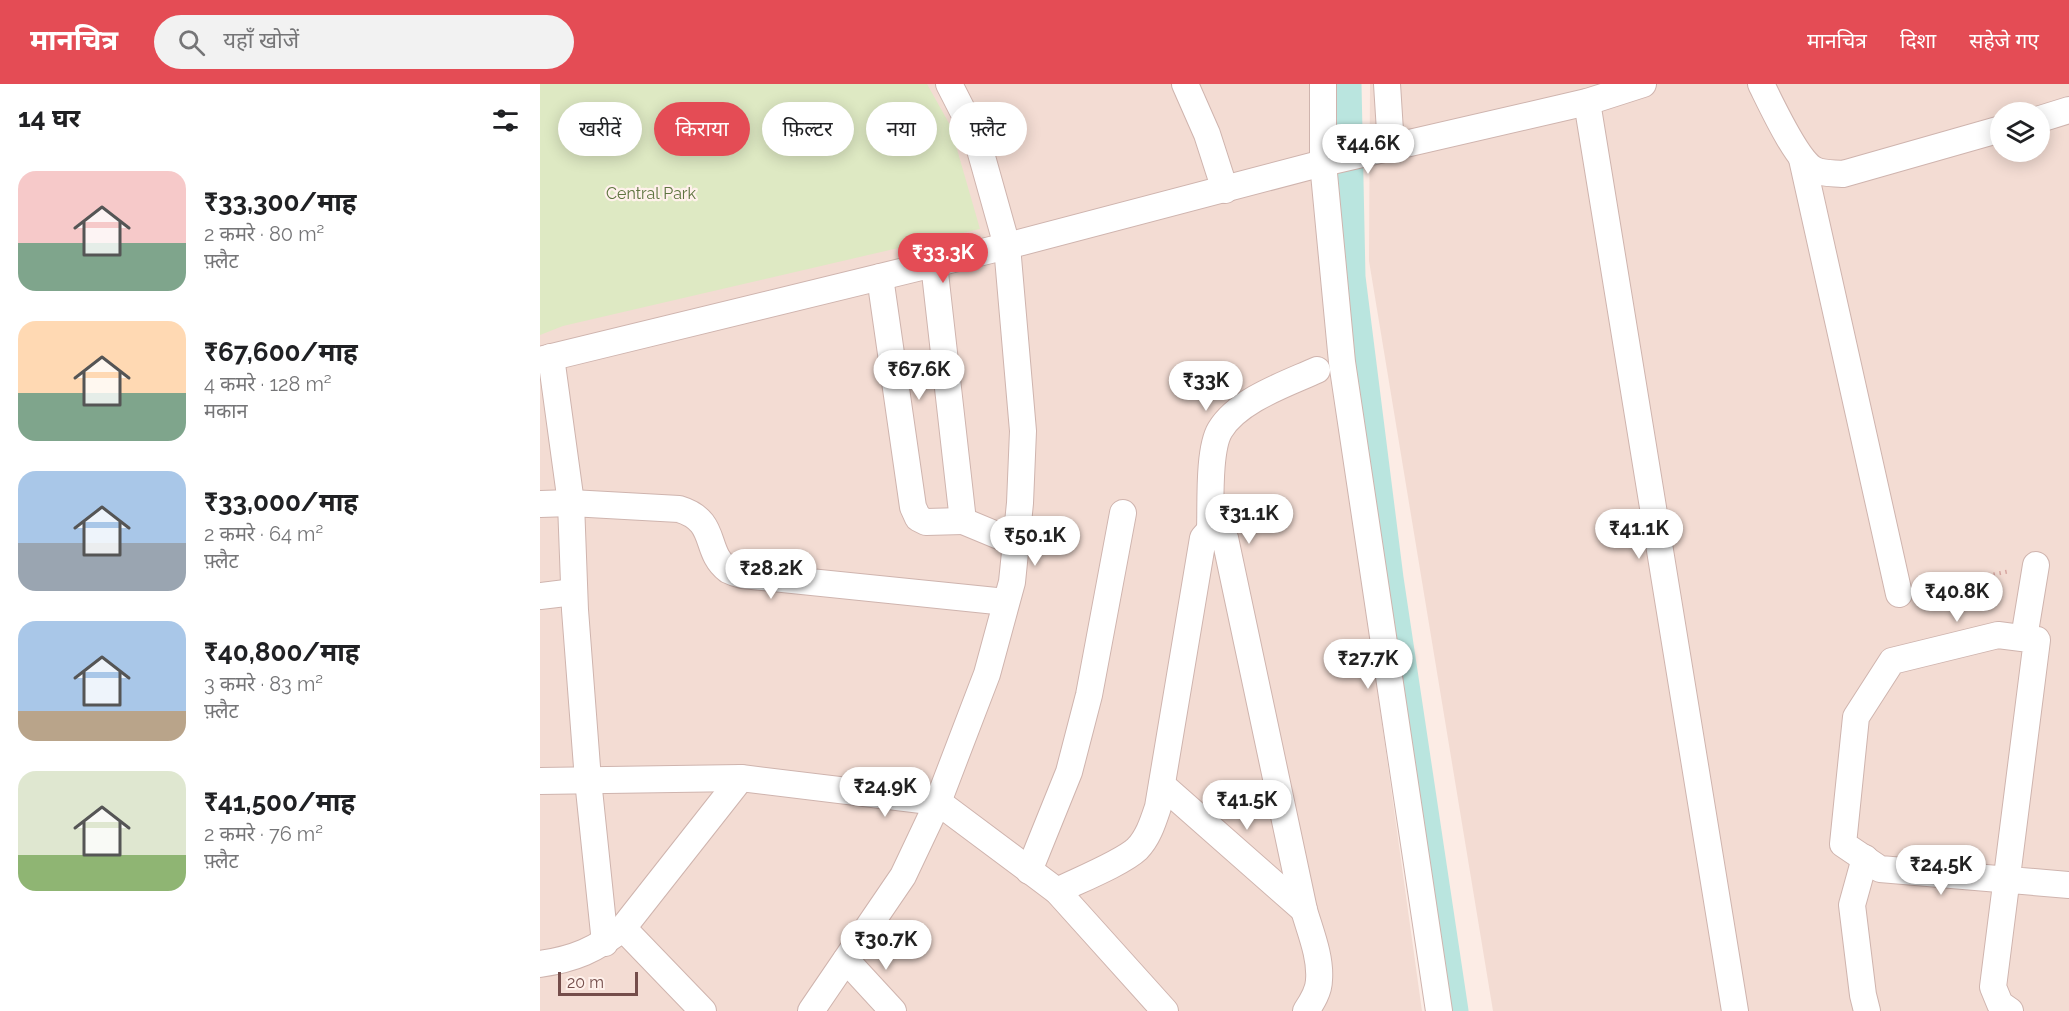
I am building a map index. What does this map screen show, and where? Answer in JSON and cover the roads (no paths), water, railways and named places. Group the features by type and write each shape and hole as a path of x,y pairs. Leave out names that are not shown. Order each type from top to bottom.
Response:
{"street":[{"path":"811,1011 903,876 938,802 987,674 1012,582 1020,503 1023,431 1007,246 976,139 949,84"},
{"path":"1185,84 1207,134 1225,190"},
{"path":"1323,84 1342,362 1439,1011"},
{"path":"1387,84 1391,147"},
{"path":"703,1011 614,935 588,780 574,592 571,503 546,358 1007,246 1329,162 1587,102 1643,84"},
{"path":"1761,84 1802,159 1899,594"},
{"path":"1587,102 1735,1011"},
{"path":"2050,115 2069,110"},
{"path":"1802,159 1815,170 1843,174 1990,132"},
{"path":"934,264 963,521"},
{"path":"880,277 913,507 918,518 926,522 963,521 1016,543"},
{"path":"1057,891 1119,861 1137,849 1150,830 1158,807 1162,785 1203,538 1210,530 1213,457 1219,431 1233,414 1253,400 1317,370"},
{"path":"540,504 571,503 679,509 690,512 699,518 706,528 721,562 729,570 742,575 1006,602"},
{"path":"1029,871 1069,772 1089,695 1123,513"},
{"path":"1210,530 1219,531 1225,538 1304,910 1318,963 1319,981 1315,996 1306,1011"},
{"path":"2024,638 2036,565"},
{"path":"540,596 574,592"},
{"path":"2008,1011 2000,1005 1993,987 2006,880 2037,640 1998,635 1892,661 1856,717 1843,844 1880,869 2006,880 2069,885"},
{"path":"540,964 576,958 614,935 741,778"},
{"path":"540,781 741,778 938,802 1057,891 1166,1011"},
{"path":"1162,785 1304,910"},
{"path":"1864,858 1851,905 1867,1011"},
{"path":"846,960 893,1011"}],"waterway":[{"path":"1348,84 1352,277 1390,578 1455,1011"}],"park label":[{"name":"Central Park","path":"651,193"}]}
